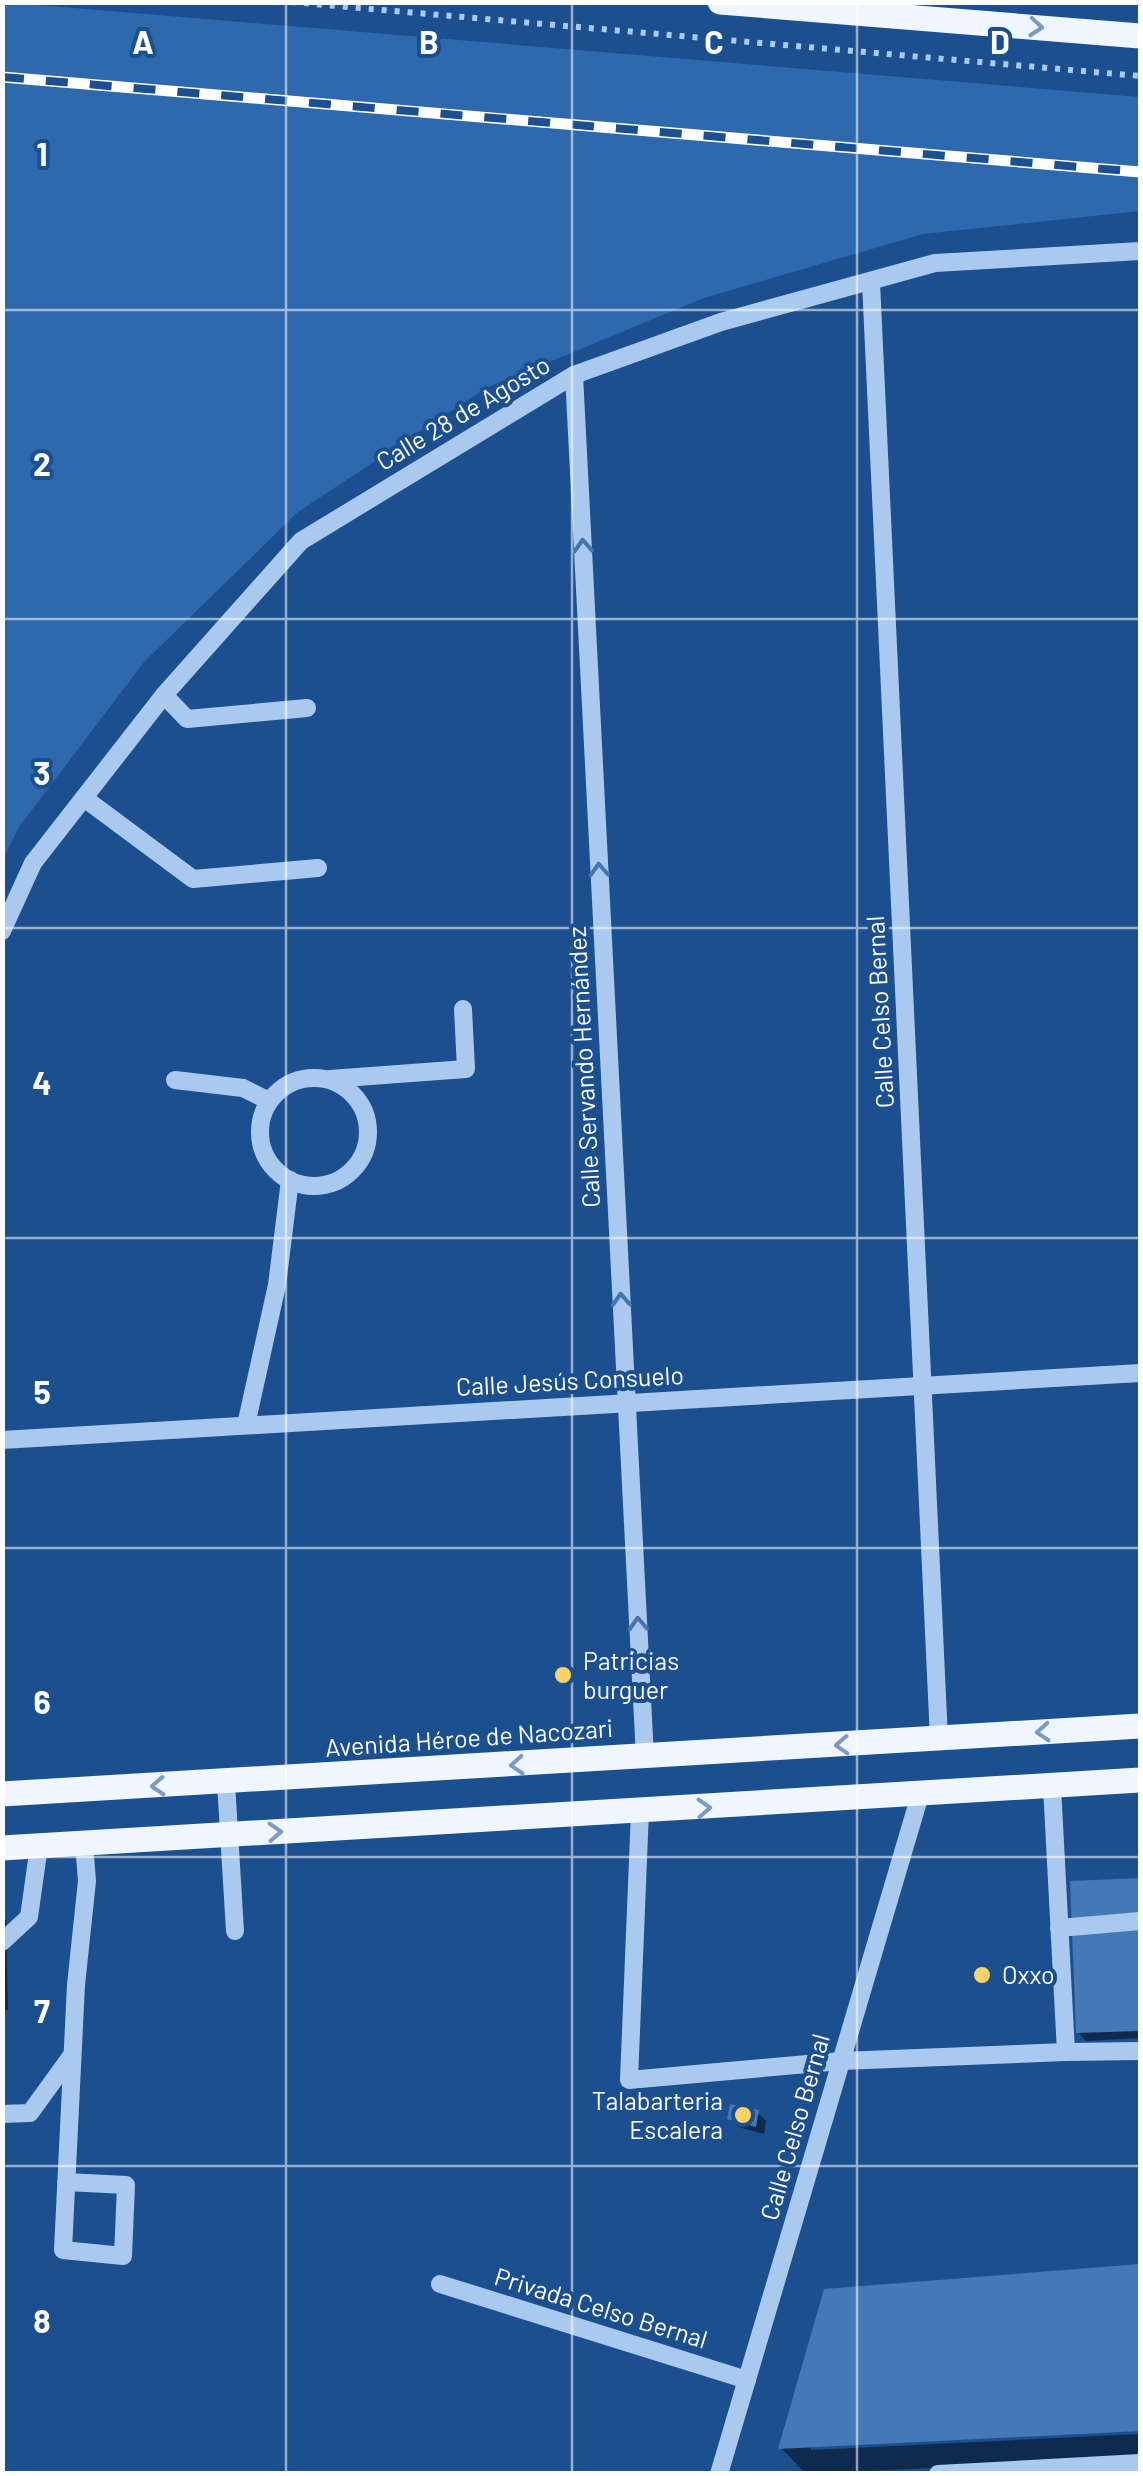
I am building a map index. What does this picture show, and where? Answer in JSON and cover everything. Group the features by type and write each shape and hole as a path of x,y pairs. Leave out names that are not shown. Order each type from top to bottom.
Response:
{"main road":[{"path":"720,2 1140,36"},
{"name":"Avenida Héroe de Nacozari","path":"2,1794 1140,1726"},
{"path":"2,1848 1140,1780"}],"street":[{"name":"Calle 28 de Agosto","path":"2,931 33,863 164,695 301,541 574,375 721,322 935,263 1140,251"},
{"name":"Calle Celso Bernal","path":"871,282 939,1739"},
{"name":"Calle Servando Hernández","path":"574,375 645,1757"},
{"path":"164,695 187,719 308,708"},
{"path":"84,798 193,879 318,868"},
{"path":"330,1079 347,1088 368,1119 363,1156 336,1182 318,1186 290,1180 271,1165 263,1150 262,1116 270,1101 296,1080 466,1068 463,1009"},
{"path":"175,1080 243,1088 270,1101"},
{"path":"246,1425 276,1286 290,1180"},
{"name":"Calle Jesús Consuelo","path":"2,1440 1140,1374"},
{"path":"226,1783 234,1931"},
{"path":"1052,1786 1066,2052"},
{"name":"Calle Celso Bernal","path":"718,2474 920,1795"},
{"path":"640,1811 628,2080 841,2061 1140,2051"},
{"path":"66,2182 126,2185 123,2256 63,2250 66,2182 72,2054 88,1882 84,1844"},
{"path":"2,1942 29,1917 39,1846"},
{"path":"1059,1928 1140,1921"},
{"path":"2,2114 30,2112 72,2054"},
{"name":"Privada Celso Bernal","path":"440,2284 746,2380"},
{"path":"938,2474 1140,2463"}],"path":[{"path":"291,2 1140,76"}],"shaded area":[{"path":"3,2 1140,97 1140,211 923,234 704,298 486,388 298,512 144,662 19,827 3,859"}],"building":[{"name":"Oxxo","path":"1140,1878 1140,2031 1076,2033 1070,1881"},
{"path":"730,2104 759,2110 756,2127 727,2119"},
{"path":"1140,2264 1140,2431 778,2449 824,2289"}],"railway":[{"path":"2,77 1140,172"}],"place":[{"name":"Patricias burguer","path":"563,1675"},
{"name":"Oxxo","path":"982,1975"},
{"name":"Talabarteria Escalera","path":"743,2115"}]}
